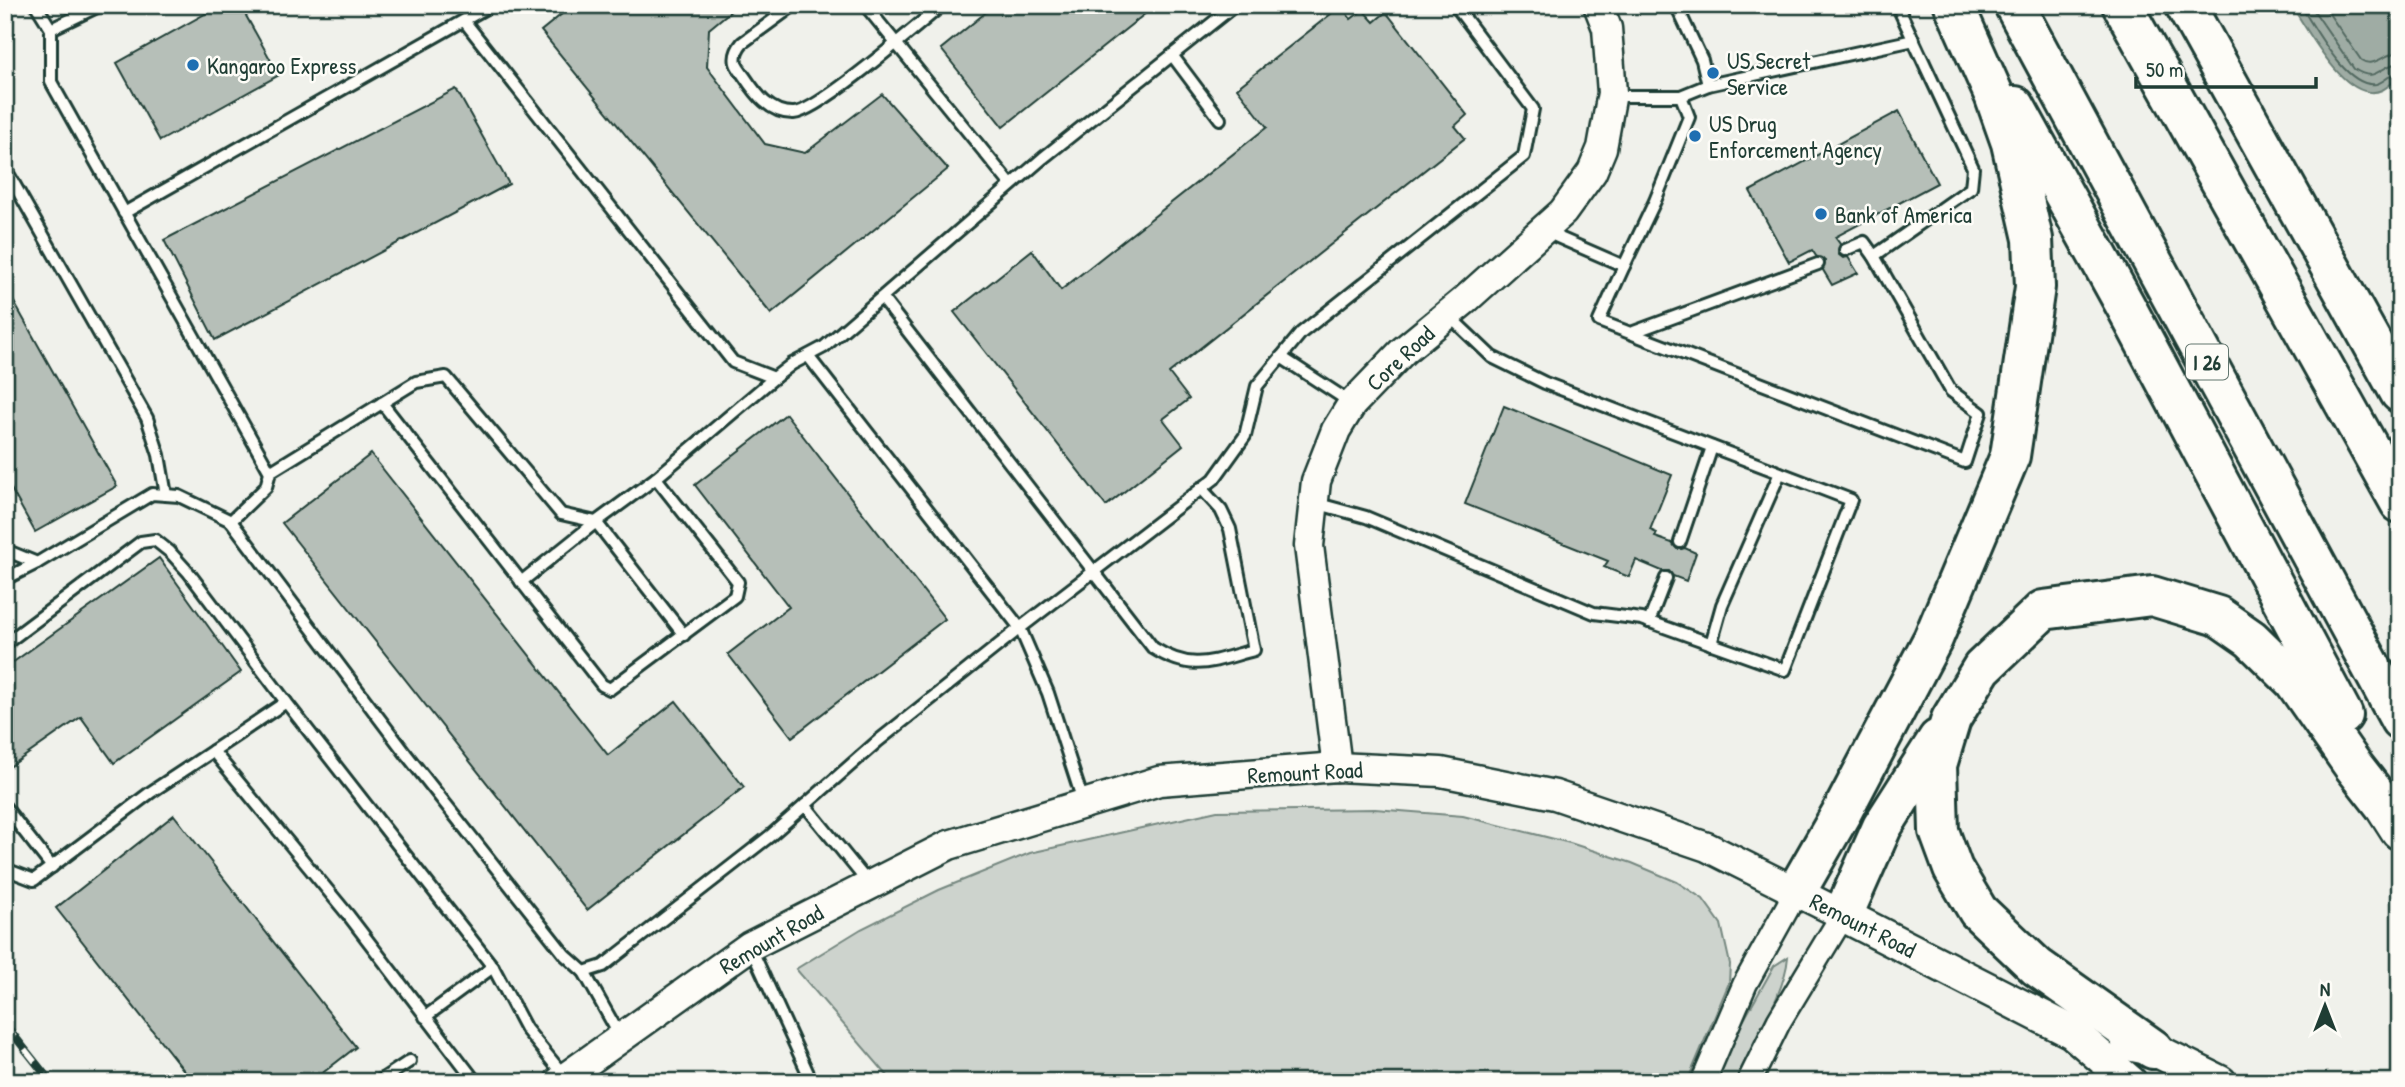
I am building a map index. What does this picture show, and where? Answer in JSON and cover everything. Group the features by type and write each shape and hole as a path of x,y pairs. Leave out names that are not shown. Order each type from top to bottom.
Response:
{"highway":[{"path":"1796,892 1843,810 1933,639 2010,456 2035,287 2032,239 2011,143 1994,94 1954,5"},
{"path":"1961,5 2400,822"},
{"name":"I 26","path":"2014,5 2400,720"},
{"path":"2122,5 2400,503"},
{"path":"2191,15 2400,393"},
{"path":"1843,915 1882,827 1982,668 2043,610 2152,596 2218,616 2251,639 2294,681 2400,830"},
{"path":"1951,719 1937,765 1939,831 1953,869 1978,911 2037,967 2153,1049"}],"main road":[{"name":"Remount Road","path":"1843,915 2072,1032 2130,1082"},
{"name":"Remount Road","path":"2072,1032 2153,1049 2220,1082"}],"street":[{"name":"Core Road","path":"1337,767 1309,546 1316,481 1336,430 1352,404 1403,351 1448,315 1563,212 1592,172 1602,148 1611,96 1607,28 1598,5"},
{"name":"Remount Road","path":"562,1079 750,946 949,845 1159,781 1337,767 1441,772 1555,795 1707,847 1843,915"},
{"path":"1703,1082 1745,984 1796,892"},
{"path":"1749,1082 1779,1021 1843,915"}],"lane":[{"path":"36,5 51,29 51,82 270,472"},
{"path":"51,29 101,5"},
{"path":"124,213 491,5"},
{"path":"794,5 742,43 737,51 736,63 756,94 772,108 793,113 811,108 897,44 942,5"},
{"path":"865,5 1011,185"},
{"path":"521,582 656,478 774,378 824,347 1011,185 1235,5"},
{"path":"584,972 603,966 770,836 878,741 1214,478 1245,436 1257,386 1301,333 1524,156 1533,109 1455,5"},
{"path":"1676,5 1702,60 1708,85"},
{"path":"1874,256 1971,188 1973,168 1897,5"},
{"path":"465,22 733,362 774,378"},
{"path":"1611,96 1681,96 1708,85 1914,40"},
{"path":"1172,55 1220,119"},
{"path":"1681,96 1689,117 1656,201 1599,321 1965,462 1981,413 1951,391 1864,243 1845,250"},
{"path":"5,168 147,418 159,455 166,495"},
{"path":"1544,230 1624,266"},
{"path":"1631,333 1818,264"},
{"path":"881,298 1153,648 1171,660 1197,665 1254,650 1230,529 1221,510 1201,488"},
{"path":"1313,502 1366,517 1594,613 1642,619 1785,670 1851,500 1545,383 1492,357 1448,315"},
{"path":"808,356 1020,628 1048,693 1084,804"},
{"path":"1281,357 1352,404"},
{"path":"231,521 266,487 270,472 416,382 446,377 561,514 596,522 684,635"},
{"path":"382,403 602,685 610,689 735,596 738,582 656,478"},
{"path":"1680,541 1712,447"},
{"path":"1711,644 1722,605 1780,473"},
{"path":"5,579 37,563 152,494 179,496 231,521 406,754 565,955 584,972 621,1038"},
{"path":"5,644 141,542 155,540 189,573 493,967 526,1029 562,1079"},
{"path":"5,550 37,563"},
{"path":"1649,622 1666,578"},
{"path":"5,869 34,880 151,792 286,702"},
{"path":"213,751 349,915 476,1082"},
{"path":"805,805 870,885"},
{"path":"5,807 52,867"},
{"path":"750,946 812,1081 800,1082"},
{"path":"425,1017 493,967"},
{"path":"378,1082 410,1061"}],"shaded area":[{"path":"1375,809 1463,816 1570,843 1632,863 1677,882 1703,899 1721,924 1730,964 1729,983 1687,1082 893,1082 796,969 861,929 939,890 1030,853 1217,811"},
{"path":"1788,957 1781,987 1737,1082 1716,1082 1741,1025 1774,966"}],"water":[{"path":"2291,5 2400,5 2400,77 2382,90 2368,92 2355,87 2329,62"}],"building":[{"path":"221,5 240,5 279,75 160,141 117,63"},
{"path":"573,5 738,5 709,29 707,67 765,144 805,153 882,94 948,169 771,314 541,31"},
{"path":"995,5 1156,5 1003,127 941,49"},
{"path":"1341,6 1351,19 1363,10 1374,22 1386,12 1467,115 1455,126 1465,138 1169,373 1189,399 1163,419 1183,445 1106,506 954,312 1032,250 1061,290 1267,127 1237,88"},
{"path":"456,89 509,184 215,340 164,240"},
{"name":"Bank of America","path":"1899,111 1937,183 1835,237 1840,244 1838,254 1843,258 1848,257 1858,273 1832,285 1823,270 1825,261 1812,250 1789,262 1750,191"},
{"path":"5,286 117,486 35,532 5,478"},
{"path":"1504,406 1672,475 1650,530 1657,533 1655,537 1672,543 1677,549 1685,548 1696,553 1686,581 1673,576 1669,571 1662,571 1636,560 1629,577 1604,567 1608,561 1465,504"},
{"path":"786,414 945,619 792,737 728,654 789,607 695,485"},
{"path":"371,454 608,755 676,701 744,787 587,910 282,523"},
{"path":"159,558 241,672 114,763 81,717 5,770 5,668"},
{"path":"174,815 356,1047 311,1082 193,1082 56,908"}],"railway":[{"path":"5,1024 51,1082"}],"place":[{"name":"Kangaroo Express","path":"193,65"},
{"name":"US Secret Service","path":"1713,73"},
{"name":"US Drug Enforcement Agency","path":"1695,136"},
{"name":"Bank of America","path":"1821,214"}]}
